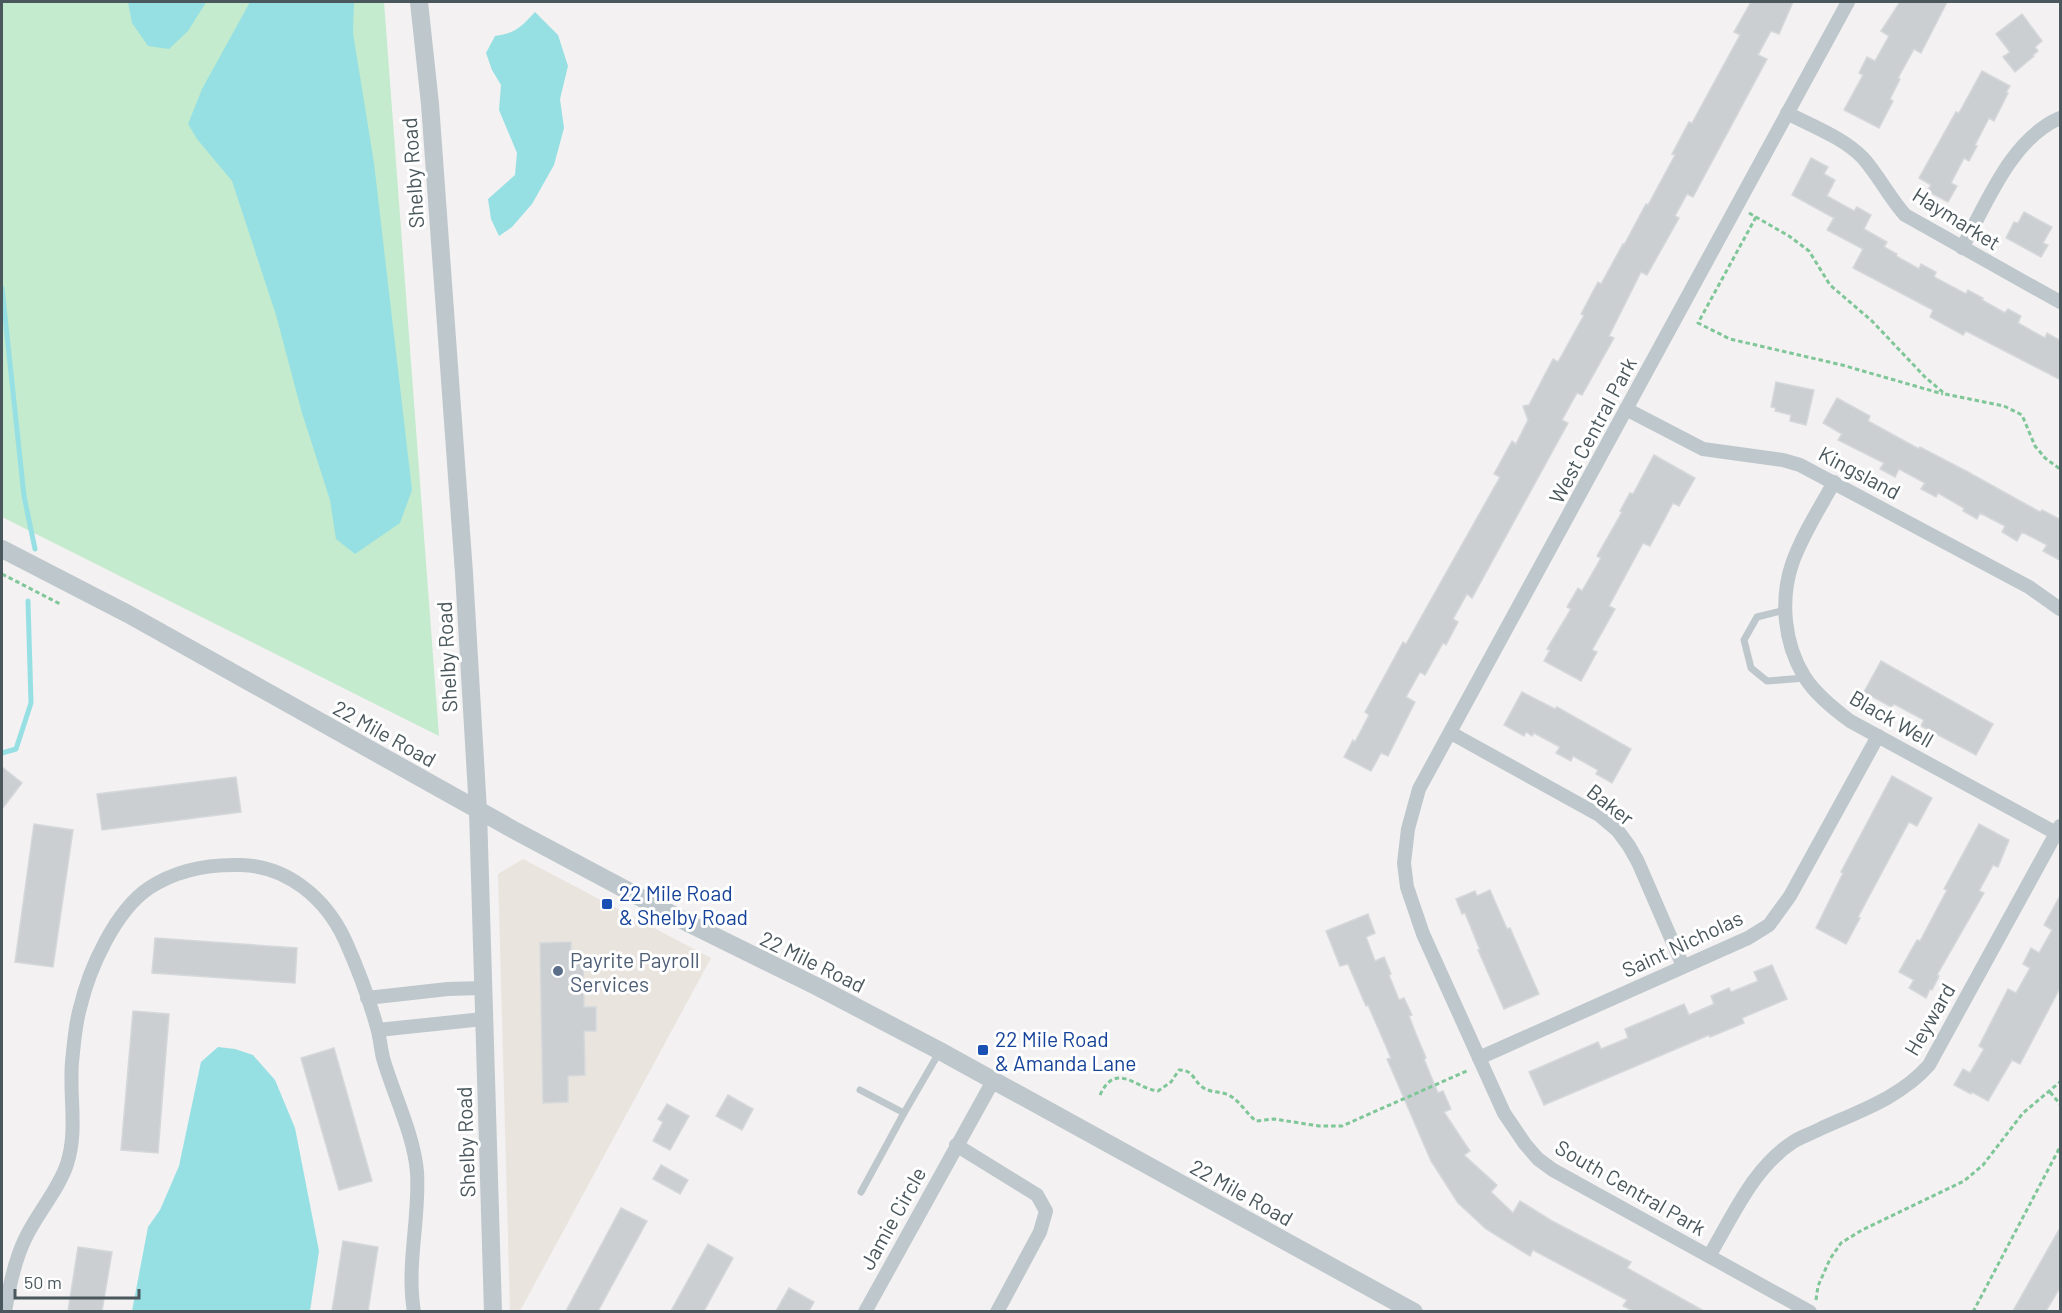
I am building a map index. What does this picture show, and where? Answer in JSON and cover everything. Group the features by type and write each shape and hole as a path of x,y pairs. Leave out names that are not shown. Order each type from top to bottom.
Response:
{"street":[{"name":"Shelby Road","path":"419,2 429,105 464,573 478,811 493,1311"},
{"name":"West Central Park","path":"1407,887 1405,844 1419,789 1848,2"},
{"name":"Haymarket","path":"1787,113 1855,150 1905,215 2061,302"},
{"path":"1962,248 2002,176 2024,143 2061,118"},
{"name":"Kingsland","path":"1626,409 1703,449 1783,460 1800,465 2029,587 2061,609"},
{"name":"Black Well","path":"1834,482 1799,547 1788,578 1786,627 1796,660 1805,678 1834,709 1878,736 2059,829"},
{"name":"22 Mile Road","path":"2,549 128,614 478,811 690,924 816,986 993,1080 1414,1311"},
{"name":"Baker","path":"1450,733 1587,807 1618,831 1638,862 1683,966"},
{"name":"Saint Nicholas","path":"1475,1063 1748,938 1769,925 1790,896 1878,736"},
{"name":"Heyward","path":"1709,1256 1756,1177 1774,1157 1795,1141 1895,1093 1920,1075 1929,1065 2059,829"},
{"path":"5,1311 14,1267 25,1239 58,1184 67,1163 74,1121 72,1065 80,1008 97,959 118,921 137,897 160,882 184,871 215,864 249,865 285,877 304,888 324,905 344,939 378,1030 384,1059 417,1167 418,1187 411,1269 414,1311"},
{"name":"South Central Park","path":"1407,887 1422,934 1475,1063 1515,1131 1538,1159 1553,1170 1709,1256 1812,1307"},
{"path":"367,998 448,989 482,988"},
{"path":"378,1030 483,1019"},
{"name":"Jamie Circle","path":"865,1311 993,1080"},
{"path":"956,1145 1037,1195 1046,1211 1040,1232 997,1311"}],"lane":[{"path":"1785,610 1757,617 1744,640 1751,668 1767,681 1805,678"},
{"path":"861,1192 940,1052"},
{"path":"860,1090 904,1113"}],"path":[{"path":"1736,207 1809,251 1830,285 1872,321 1925,377 1945,394"},
{"path":"1756,217 1698,323 1730,339 1842,365 1945,394 2004,406 2022,415 2035,446 2045,458 2061,469"},
{"path":"2,574 62,605"},
{"path":"1100,1095 1108,1083 1118,1078 1131,1080 1158,1091 1171,1082 1179,1070 1185,1070 1196,1077 1201,1086 1233,1098 1256,1121 1274,1119 1303,1125 1342,1126 1475,1063"},
{"path":"1812,1307 1830,1259 1841,1243 1964,1181 1983,1165 2023,1113 2061,1082"},
{"path":"2050,1092 2061,1104"},
{"path":"1973,1311 2061,1147"}],"shaded area":[{"path":"523,859 711,958 520,1311 510,1311 498,874"}],"green space":[{"path":"2,2 384,2 439,736 2,517"}],"water":[{"path":"128,2 205,2 205,4 188,31 169,49 148,46 132,23"},
{"path":"250,2 354,2 353,33 374,163 412,490 400,523 355,554 336,539 330,500 302,413 276,315 232,181 197,139 188,124 202,89"},
{"path":"535,12 558,35 568,66 560,99 564,128 554,165 532,204 512,227 499,236 491,219 488,199 515,175 517,153 499,110 501,85 486,53 495,36 518,28"},
{"path":"218,1047 235,1049 253,1055 275,1080 295,1128 319,1251 310,1311 132,1311 148,1227 160,1210 179,1166 201,1062"}],"building":[{"path":"1751,2 1793,2 1779,34 1771,31 1758,55 1767,59 1693,197 1687,194 1675,216 1679,218 1647,275 1641,272 1609,336 1614,338 1582,395 1577,393 1562,420 1568,423 1472,598 1467,594 1453,619 1458,622 1446,645 1443,643 1425,675 1420,672 1406,697 1415,702 1388,756 1381,753 1371,771 1344,757 1369,715 1365,712 1403,642 1406,644 1500,477 1494,474 1512,441 1516,444 1528,420 1523,406 1529,405 1553,359 1558,362 1584,315 1581,314 1598,282 1601,284 1646,204 1648,205 1675,155 1672,154 1689,122 1692,123 1740,35 1734,32"},
{"path":"1900,2 1947,2 1921,53 1914,49 1898,78 1900,79 1890,99 1893,101 1879,128 1844,110 1863,75 1859,73 1867,57 1875,61 1889,36 1881,31"},
{"path":"2022,14 2042,41 2035,47 2038,51 2034,56 2015,72 2003,57 2010,52 1996,34"},
{"path":"1982,71 2010,86 1994,121 1989,118 1969,161 1964,158 1951,183 1957,186 1948,202 1927,191 1931,185 1919,178"},
{"path":"1811,158 1828,167 1824,174 1835,180 1827,196 1854,211 1857,207 1871,215 1864,229 1887,242 1884,247 1897,254 1896,256 1919,269 1921,264 1936,272 1934,277 1966,294 1968,290 2005,313 2008,309 2021,316 2018,323 2045,338 2047,333 2061,341 2061,380 1966,331 1963,335 1930,317 1933,310 1853,268 1863,249 1827,230 1834,218 1792,195"},
{"path":"2024,212 2052,227 2043,243 2048,245 2041,257 2006,238 2014,222 2018,223"},
{"path":"1776,382 1814,390 1806,425 1790,421 1791,415 1775,411 1776,408 1771,407"},
{"path":"1837,398 1870,416 1868,421 1919,449 1920,447 2040,512 2042,510 2061,520 2061,561 2043,551 2047,545 2022,532 2017,541 2002,532 2005,526 1980,513 1977,519 1963,511 1964,508 1938,493 1936,497 1921,489 1925,483 1899,469 1895,477 1880,469 1884,463 1838,440 1842,434 1823,423"},
{"path":"1654,455 1695,478 1679,506 1673,503 1650,546 1643,543 1609,606 1615,609 1592,650 1597,652 1581,681 1544,661 1550,650 1547,649 1571,609 1567,607 1578,588 1582,591 1601,558 1597,556 1622,512 1620,511 1630,493 1633,494"},
{"path":"1881,661 1993,724 1976,755 1921,726 1924,720 1894,704 1891,707 1864,692"},
{"path":"1522,692 1555,709 1557,707 1631,749 1612,783 1596,774 1598,770 1573,756 1571,761 1556,753 1560,747 1534,733 1532,736 1526,732 1524,736 1504,725"},
{"path":"2,767 22,783 2,809"},
{"path":"1892,776 1932,798 1917,826 1909,822 1846,944 1816,928 1843,873 1841,872"},
{"path":"236,777 241,812 102,830 97,794"},
{"path":"34,824 73,830 53,967 15,962"},
{"path":"1979,824 2009,840 1998,867 1993,865 1979,891 1984,893 1926,998 1909,988 1914,980 1899,972 1917,940 1920,941 1947,890 1944,889"},
{"path":"1490,890 1507,929 1510,928 1539,994 1504,1009 1478,950 1480,950 1465,913 1462,914 1456,899 1475,891 1477,896"},
{"path":"2061,894 2061,986 2020,1064 2012,1060 1988,1101 1954,1085 1963,1069 1970,1073 1984,1049 1979,1046 2008,989 2016,993 2030,968 2023,964 2031,948 2039,953 2052,930 2044,925"},
{"path":"1368,914 1375,933 1366,937 1375,961 1384,957 1399,1000 1404,998 1412,1015 1409,1016 1438,1093 1443,1091 1451,1109 1444,1112 1470,1151 1464,1155 1497,1185 1491,1192 1513,1213 1520,1201 1552,1221 1631,1262 1627,1268 1704,1311 1633,1311 1623,1306 1627,1300 1533,1250 1530,1256 1486,1229 1458,1203 1431,1161 1387,1059 1391,1058 1368,1005 1366,1006 1348,964 1340,966 1326,931"},
{"path":"155,938 297,948 295,983 152,973"},
{"path":"571,942 571,957 576,957 576,963 583,963 584,1007 596,1007 596,1031 584,1031 585,1075 568,1076 568,1102 543,1103 540,943"},
{"path":"1772,965 1787,999 1742,1018 1744,1023 1710,1037 1709,1035 1544,1105 1529,1072 1598,1042 1601,1049 1628,1038 1625,1029 1684,1004 1689,1015 1714,1004 1711,996 1729,988 1731,992 1758,981 1754,972"},
{"path":"133,1011 169,1014 158,1153 121,1150"},
{"path":"334,1048 372,1181 339,1190 301,1058"},
{"path":"728,1095 753,1109 742,1130 716,1116"},
{"path":"667,1104 689,1116 670,1150 653,1141 663,1122 658,1119"},
{"path":"661,1165 688,1180 680,1194 653,1179"},
{"path":"621,1208 647,1221 598,1311 566,1311"},
{"path":"2061,1226 2061,1286 2046,1311 2013,1311"},
{"path":"343,1241 378,1247 368,1311 332,1311"},
{"path":"708,1244 733,1258 704,1311 671,1311"},
{"path":"78,1247 112,1252 102,1311 68,1311"},
{"path":"789,1288 814,1302 809,1311 776,1311"}],"waterway":[{"path":"2,288 24,496 35,549"},
{"path":"2,753 16,749 31,703 28,601"}],"place":[{"name":"22 Mile Road & Shelby Road","path":"607,904"},
{"name":"Payrite Payroll Services","path":"558,971"},
{"name":"22 Mile Road & Amanda Lane","path":"983,1050"}]}
